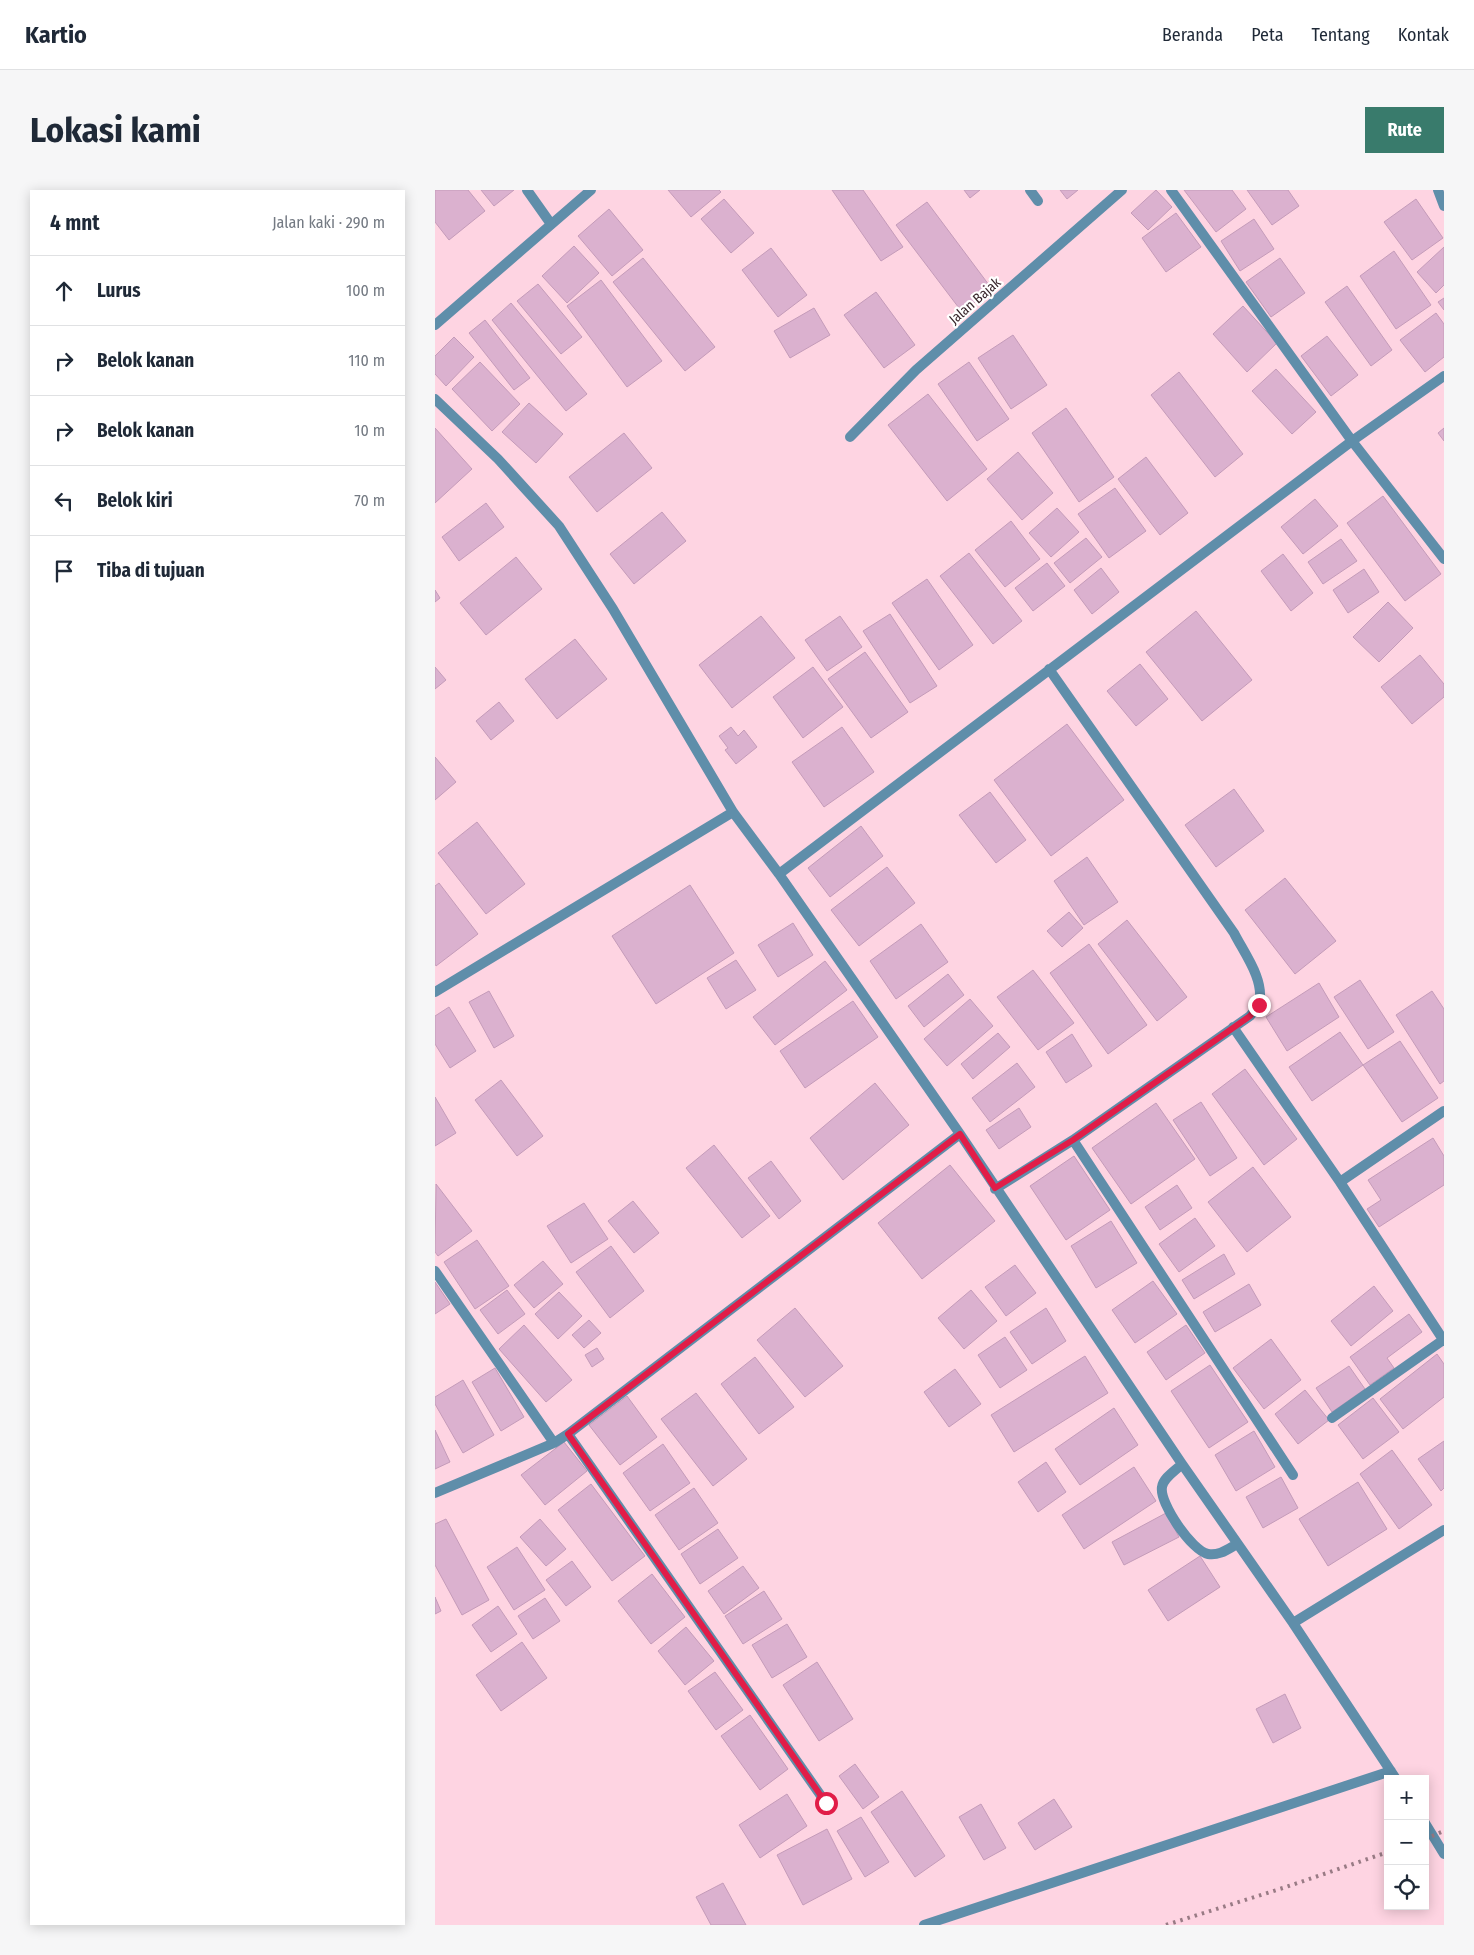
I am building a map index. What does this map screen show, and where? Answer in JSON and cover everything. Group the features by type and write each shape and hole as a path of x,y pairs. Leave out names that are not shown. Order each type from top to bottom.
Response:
{"street":[{"path":"527,190 551,224"},
{"path":"435,325 591,190"},
{"path":"1030,190 1038,201"},
{"name":"Jalan Bajak","path":"850,437 916,370 1122,190"},
{"path":"1171,190 1352,441 1444,558"},
{"path":"1438,190 1444,206"},
{"path":"779,874 1352,441 1444,376"},
{"path":"435,399 498,459 559,526 613,609 733,812 779,874 960,1134 1182,1464 1293,1623 1394,1775"},
{"path":"995,1188 1073,1140 1250,1016 1259,1005 1260,988 1234,933 1049,669"},
{"path":"435,992 733,812"},
{"path":"1233,1027 1340,1182 1444,1341 1332,1418"},
{"path":"1340,1182 1444,1111"},
{"path":"435,1493 554,1443 568,1434 660,1366 960,1134"},
{"path":"1073,1140 1293,1475"},
{"path":"435,1272 554,1443"},
{"path":"568,1434 826,1803"},
{"path":"1182,1464 1163,1481 1161,1488 1165,1502 1187,1538 1199,1551 1210,1555 1221,1553 1237,1544"},
{"path":"1293,1623 1444,1530"},
{"path":"924,1925 1384,1778"},
{"path":"1429,1830 1444,1854"}],"building":[{"path":"435,190 468,190 485,211 449,240 435,222"},
{"path":"481,190 514,190 494,206"},
{"path":"668,190 719,190 721,192 691,217"},
{"path":"832,190 863,190 903,247 881,261"},
{"path":"964,190 980,190 970,198"},
{"path":"1060,190 1078,190 1067,199"},
{"path":"1156,190 1172,207 1148,230 1131,213"},
{"path":"1184,190 1232,190 1246,209 1216,232"},
{"path":"1247,190 1288,190 1299,206 1272,225"},
{"path":"724,199 754,233 731,253 701,219"},
{"path":"1416,199 1443,238 1412,260 1384,222"},
{"path":"927,202 992,289 962,312 896,225"},
{"path":"609,209 643,250 612,276 578,236"},
{"path":"1176,213 1201,247 1166,272 1142,238"},
{"path":"1254,219 1274,249 1240,271 1221,241"},
{"path":"574,246 599,273 567,303 542,276"},
{"path":"1444,247 1444,285 1436,293 1417,272"},
{"path":"771,248 807,295 778,317 742,270"},
{"path":"1394,251 1431,305 1396,329 1360,276"},
{"path":"643,258 715,347 685,371 613,282"},
{"path":"1280,258 1305,293 1271,317 1246,282"},
{"path":"601,280 662,361 627,387 567,306"},
{"path":"538,284 582,337 561,354 517,301"},
{"path":"1347,286 1392,350 1371,366 1325,302"},
{"path":"876,292 915,345 884,368 844,315"},
{"path":"1444,298 1444,310 1438,302"},
{"path":"511,303 587,394 566,411 492,320"},
{"path":"1243,306 1277,343 1247,372 1213,334"},
{"path":"814,308 830,335 790,358 774,331"},
{"path":"1436,313 1444,324 1444,357 1425,372 1400,340"},
{"path":"485,320 530,378 514,390 469,333"},
{"path":"1013,335 1047,385 1011,409 978,358"},
{"path":"1327,336 1358,375 1331,396 1301,356"},
{"path":"454,337 474,357 446,386 435,374 435,356"},
{"path":"480,362 520,404 492,431 452,389"},
{"path":"969,362 1009,419 977,441 938,384"},
{"path":"1276,369 1316,412 1292,434 1252,391"},
{"path":"1179,372 1243,454 1215,477 1151,395"},
{"path":"928,394 987,469 947,501 888,425"},
{"path":"529,403 563,434 536,463 502,432"},
{"path":"1066,408 1114,477 1079,502 1032,433"},
{"path":"435,428 472,469 435,503"},
{"path":"1444,428 1444,441 1438,433"},
{"path":"624,433 652,468 597,512 569,477"},
{"path":"1018,452 1053,493 1022,520 987,479"},
{"path":"1146,457 1188,513 1160,535 1118,479"},
{"path":"1115,488 1146,531 1109,558 1078,514"},
{"path":"1383,496 1441,574 1405,601 1347,523"},
{"path":"1315,499 1338,526 1303,554 1281,527"},
{"path":"486,503 504,527 459,561 442,537"},
{"path":"1057,508 1079,532 1051,557 1029,533"},
{"path":"662,512 686,541 634,584 610,554"},
{"path":"1011,521 1040,559 1005,587 975,550"},
{"path":"1086,538 1102,557 1070,583 1054,563"},
{"path":"1341,539 1357,561 1323,584 1308,562"},
{"path":"969,553 1022,621 993,644 940,576"},
{"path":"1283,554 1313,593 1291,611 1261,571"},
{"path":"516,557 542,589 486,635 460,603"},
{"path":"1047,563 1065,586 1033,611 1015,588"},
{"path":"1101,568 1119,592 1092,614 1074,590"},
{"path":"1364,569 1379,592 1348,613 1333,590"},
{"path":"927,579 973,645 939,670 892,603"},
{"path":"435,590 440,598 435,602"},
{"path":"1388,602 1413,628 1379,662 1353,637"},
{"path":"1196,611 1252,680 1202,721 1146,652"},
{"path":"890,614 937,686 910,703 863,631"},
{"path":"761,616 795,658 732,708 699,665"},
{"path":"840,616 862,647 827,671 805,640"},
{"path":"575,639 607,679 557,719 525,679"},
{"path":"865,652 908,712 871,738 828,679"},
{"path":"1420,655 1444,684 1444,697 1412,724 1381,687"},
{"path":"1140,664 1168,699 1136,726 1107,691"},
{"path":"435,667 446,680 435,689"},
{"path":"813,667 843,707 803,738 773,697"},
{"path":"499,702 514,721 491,740 476,721"},
{"path":"1067,724 1124,800 1051,856 994,780"},
{"path":"731,727 738,736 744,730 757,747 736,764 725,750 728,748 719,736"},
{"path":"842,727 874,772 824,807 792,762"},
{"path":"435,757 456,782 435,800"},
{"path":"1234,789 1264,831 1216,867 1185,825"},
{"path":"990,792 1026,840 996,863 959,815"},
{"path":"477,822 525,884 486,914 438,853"},
{"path":"861,826 883,856 830,897 808,868"},
{"path":"1087,857 1118,902 1084,925 1054,881"},
{"path":"887,867 915,903 859,946 831,910"},
{"path":"1285,878 1336,941 1295,974 1245,910"},
{"path":"439,883 478,934 436,966 435,886"},
{"path":"690,885 734,953 656,1004 612,936"},
{"path":"1069,912 1083,928 1062,947 1047,931"},
{"path":"1127,920 1187,997 1157,1021 1098,944"},
{"path":"793,923 813,955 778,977 758,945"},
{"path":"921,924 948,962 896,999 870,961"},
{"path":"1089,944 1147,1025 1108,1054 1050,973"},
{"path":"736,960 756,990 726,1009 707,978"},
{"path":"825,961 847,990 775,1045 753,1017"},
{"path":"1033,970 1074,1023 1038,1050 997,997"},
{"path":"948,974 964,995 924,1027 908,1006"},
{"path":"1360,980 1394,1032 1368,1049 1334,997"},
{"path":"1319,983 1339,1017 1287,1051 1266,1017"},
{"path":"489,991 514,1036 494,1048 469,1002"},
{"path":"1432,991 1444,1009 1444,1081 1440,1084 1396,1015"},
{"path":"970,999 993,1026 947,1066 924,1039"},
{"path":"853,1001 878,1037 805,1088 780,1051"},
{"path":"449,1007 476,1051 450,1068 435,1044 435,1016"},
{"path":"1340,1032 1363,1065 1312,1101 1289,1067"},
{"path":"998,1033 1010,1047 973,1079 961,1064"},
{"path":"1072,1034 1092,1066 1066,1083 1046,1052"},
{"path":"1400,1041 1438,1098 1402,1122 1363,1065"},
{"path":"1017,1063 1035,1087 990,1122 972,1098"},
{"path":"1245,1069 1297,1139 1264,1165 1212,1094"},
{"path":"501,1080 543,1136 517,1156 475,1100"},
{"path":"875,1083 909,1125 843,1180 810,1138"},
{"path":"435,1097 456,1133 435,1146"},
{"path":"1201,1102 1237,1158 1210,1176 1173,1120"},
{"path":"1156,1103 1195,1159 1131,1204 1092,1148"},
{"path":"1019,1108 1031,1127 999,1149 986,1130"},
{"path":"1433,1138 1444,1156 1444,1185 1379,1227 1367,1209 1381,1200 1368,1180"},
{"path":"714,1145 770,1216 742,1238 686,1168"},
{"path":"1074,1156 1110,1210 1066,1240 1030,1186"},
{"path":"771,1161 801,1201 779,1219 748,1178"},
{"path":"950,1165 995,1221 922,1279 878,1223"},
{"path":"1253,1167 1291,1217 1247,1252 1208,1202"},
{"path":"436,1184 472,1231 438,1256 435,1252"},
{"path":"1177,1185 1192,1208 1160,1230 1145,1207"},
{"path":"633,1201 659,1233 634,1253 608,1221"},
{"path":"584,1203 608,1239 571,1263 547,1226"},
{"path":"1195,1218 1215,1246 1179,1272 1159,1244"},
{"path":"1111,1221 1137,1263 1096,1288 1071,1246"},
{"path":"477,1240 509,1286 475,1309 444,1262"},
{"path":"611,1246 644,1291 610,1318 576,1272"},
{"path":"1224,1254 1235,1274 1194,1299 1182,1280"},
{"path":"543,1261 563,1284 534,1308 514,1285"},
{"path":"1015,1265 1036,1293 1006,1316 985,1287"},
{"path":"1153,1281 1177,1314 1135,1343 1112,1310"},
{"path":"435,1282 450,1304 435,1314"},
{"path":"1249,1284 1261,1305 1215,1332 1203,1312"},
{"path":"1374,1286 1393,1311 1351,1346 1331,1321"},
{"path":"507,1290 525,1314 498,1334 480,1310"},
{"path":"971,1290 997,1321 964,1349 938,1318"},
{"path":"559,1292 582,1316 558,1339 535,1314"},
{"path":"795,1308 843,1366 805,1397 757,1340"},
{"path":"1046,1308 1066,1341 1032,1364 1010,1332"},
{"path":"1409,1314 1422,1332 1387,1358 1394,1368 1370,1385 1350,1357"},
{"path":"589,1320 601,1333 584,1348 572,1335"},
{"path":"524,1325 572,1380 546,1402 499,1349"},
{"path":"1186,1325 1205,1353 1166,1380 1147,1352"},
{"path":"1005,1337 1027,1370 1000,1388 978,1355"},
{"path":"1271,1339 1301,1380 1264,1409 1233,1368"},
{"path":"597,1348 604,1359 592,1367 585,1355"},
{"path":"1437,1354 1444,1364 1444,1397 1403,1429 1380,1399"},
{"path":"1085,1356 1108,1393 1014,1452 991,1415"},
{"path":"755,1357 794,1407 759,1434 721,1384"},
{"path":"1210,1365 1248,1422 1209,1448 1171,1391"},
{"path":"1349,1366 1365,1389 1332,1412 1316,1388"},
{"path":"495,1368 524,1417 501,1431 472,1382"},
{"path":"955,1369 981,1404 949,1427 924,1392"},
{"path":"463,1380 494,1435 463,1453 435,1404 435,1397"},
{"path":"1305,1390 1329,1420 1298,1444 1275,1414"},
{"path":"696,1393 747,1459 713,1486 661,1419"},
{"path":"627,1396 657,1437 620,1465 589,1425"},
{"path":"1373,1398 1399,1432 1363,1459 1338,1425"},
{"path":"1114,1408 1138,1445 1080,1485 1055,1449"},
{"path":"435,1430 450,1462 435,1469"},
{"path":"1254,1431 1275,1467 1236,1491 1215,1455"},
{"path":"1444,1441 1444,1488 1441,1491 1418,1459"},
{"path":"564,1442 587,1471 545,1505 521,1475"},
{"path":"663,1444 690,1483 650,1511 623,1473"},
{"path":"1392,1450 1432,1505 1399,1529 1360,1474"},
{"path":"1046,1462 1066,1492 1038,1512 1018,1482"},
{"path":"1134,1467 1156,1501 1084,1549 1062,1515"},
{"path":"1281,1477 1298,1508 1263,1528 1246,1497"},
{"path":"1358,1482 1387,1529 1328,1566 1299,1519"},
{"path":"591,1484 645,1556 612,1581 558,1510"},
{"path":"694,1488 718,1523 679,1550 655,1515"},
{"path":"1166,1513 1179,1537 1124,1565 1112,1542"},
{"path":"446,1519 489,1600 462,1615 435,1565 435,1524"},
{"path":"540,1519 566,1549 546,1566 520,1537"},
{"path":"718,1529 738,1558 700,1584 681,1554"},
{"path":"517,1547 545,1590 514,1610 487,1567"},
{"path":"1200,1556 1220,1587 1168,1621 1148,1590"},
{"path":"572,1561 591,1587 566,1606 546,1580"},
{"path":"743,1566 759,1588 724,1614 708,1591"},
{"path":"652,1574 685,1617 651,1644 618,1601"},
{"path":"764,1591 782,1619 743,1644 725,1616"},
{"path":"435,1597 441,1611 435,1614"},
{"path":"545,1598 560,1621 533,1639 518,1616"},
{"path":"498,1606 517,1634 491,1652 472,1625"},
{"path":"787,1624 807,1657 772,1678 752,1645"},
{"path":"686,1627 714,1661 685,1685 658,1651"},
{"path":"522,1642 547,1678 501,1711 476,1675"},
{"path":"817,1662 853,1719 819,1741 783,1685"},
{"path":"715,1672 743,1710 716,1730 688,1691"},
{"path":"1285,1694 1301,1728 1273,1743 1256,1709"},
{"path":"750,1715 788,1769 760,1790 721,1736"},
{"path":"855,1764 879,1797 863,1809 839,1776"},
{"path":"902,1791 945,1856 915,1877 871,1812"},
{"path":"787,1794 807,1826 760,1858 739,1825"},
{"path":"1054,1799 1072,1827 1035,1850 1018,1823"},
{"path":"981,1804 1006,1848 984,1860 959,1817"},
{"path":"861,1817 889,1862 865,1877 837,1831"},
{"path":"827,1829 852,1879 803,1905 777,1855"},
{"path":"723,1883 746,1925 711,1925 696,1897"}],"railway":[{"path":"1429,1837 1444,1831"},
{"path":"1166,1925 1384,1853"}],"route":[{"path":"826,1803 568,1434 652,1372 960,1134 995,1188 1073,1140 1250,1016 1259,1005"}]}
